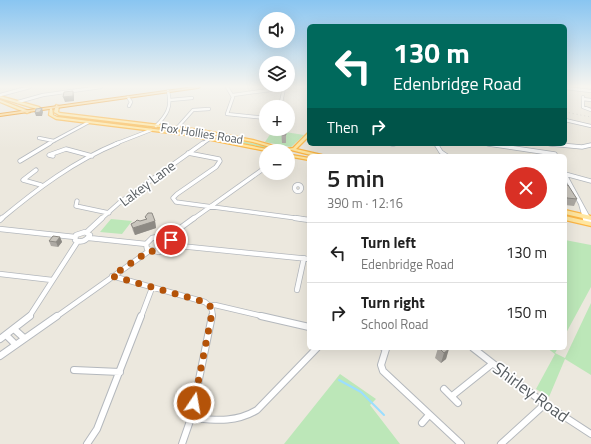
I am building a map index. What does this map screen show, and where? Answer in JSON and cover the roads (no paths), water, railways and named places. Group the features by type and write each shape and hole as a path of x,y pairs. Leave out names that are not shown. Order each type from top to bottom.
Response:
{"highway":[{"path":"0,114 23,109 43,108"},
{"path":"0,114 23,109 55,108"}],"main road":[{"path":"57,108 57,114 66,115"},
{"path":"52,109 52,116 59,118 66,115"},
{"name":"Fox Hollies Road","path":"66,115 177,128 216,134 259,145"},
{"name":"Fox Hollies Road","path":"59,118 211,138 259,148"},
{"path":"151,130 156,126"},
{"path":"211,138 216,134"},
{"path":"307,137 296,151 310,154"},
{"path":"295,156 307,159"},
{"path":"567,213 589,220"},
{"path":"567,218 589,220"}],"street":[{"path":"156,126 170,108"},
{"path":"229,108 227,114 259,117"},
{"path":"177,128 193,110 209,109"},
{"path":"567,120 591,126"},
{"path":"20,161 30,154 90,122"},
{"path":"0,220 42,185 106,148 151,130"},
{"path":"39,138 54,141"},
{"name":"Lakey Lane","path":"87,232 119,203 211,138"},
{"path":"567,146 582,147 591,145"},
{"path":"438,146 444,154"},
{"path":"509,146 550,154"},
{"path":"53,156 49,155 64,149 92,156"},
{"path":"188,153 219,159 220,161 216,167 177,194 173,198 174,200 307,219"},
{"path":"36,170 26,176 24,181 42,185"},
{"path":"0,339 30,316 78,241 89,238 146,244 155,237 168,237 259,172"},
{"path":"567,176 591,181"},
{"path":"567,180 589,220"},
{"path":"302,190 307,191"},
{"path":"77,202 76,206 108,213"},
{"path":"0,229 74,237 80,233 87,232 89,234 89,238"},
{"path":"74,237 74,239 78,241"},
{"path":"168,237 171,240 170,245"},
{"path":"146,244 145,247 149,251"},
{"path":"0,356 149,251 163,250 170,245 306,258 297,290"},
{"path":"0,274 52,280"},
{"path":"112,276 205,302 210,306 212,313 191,418 182,444"},
{"path":"87,444 97,429 152,288"},
{"path":"210,306 215,305 307,327"},
{"path":"14,329 24,338"},
{"path":"6,335 15,344"},
{"path":"191,418 235,421 247,417 257,410 315,350"},
{"path":"386,350 381,365 382,372 461,444"},
{"name":"Shirley Road","path":"475,350 545,404 591,434"},
{"path":"452,396 492,364"},
{"path":"74,370 120,372"},
{"path":"444,389 458,402"},
{"path":"501,444 545,404"},
{"path":"422,423 429,415"}],"waterway":[{"path":"339,380 361,392 384,415"}],"railway":[{"path":"567,112 591,117"}]}
